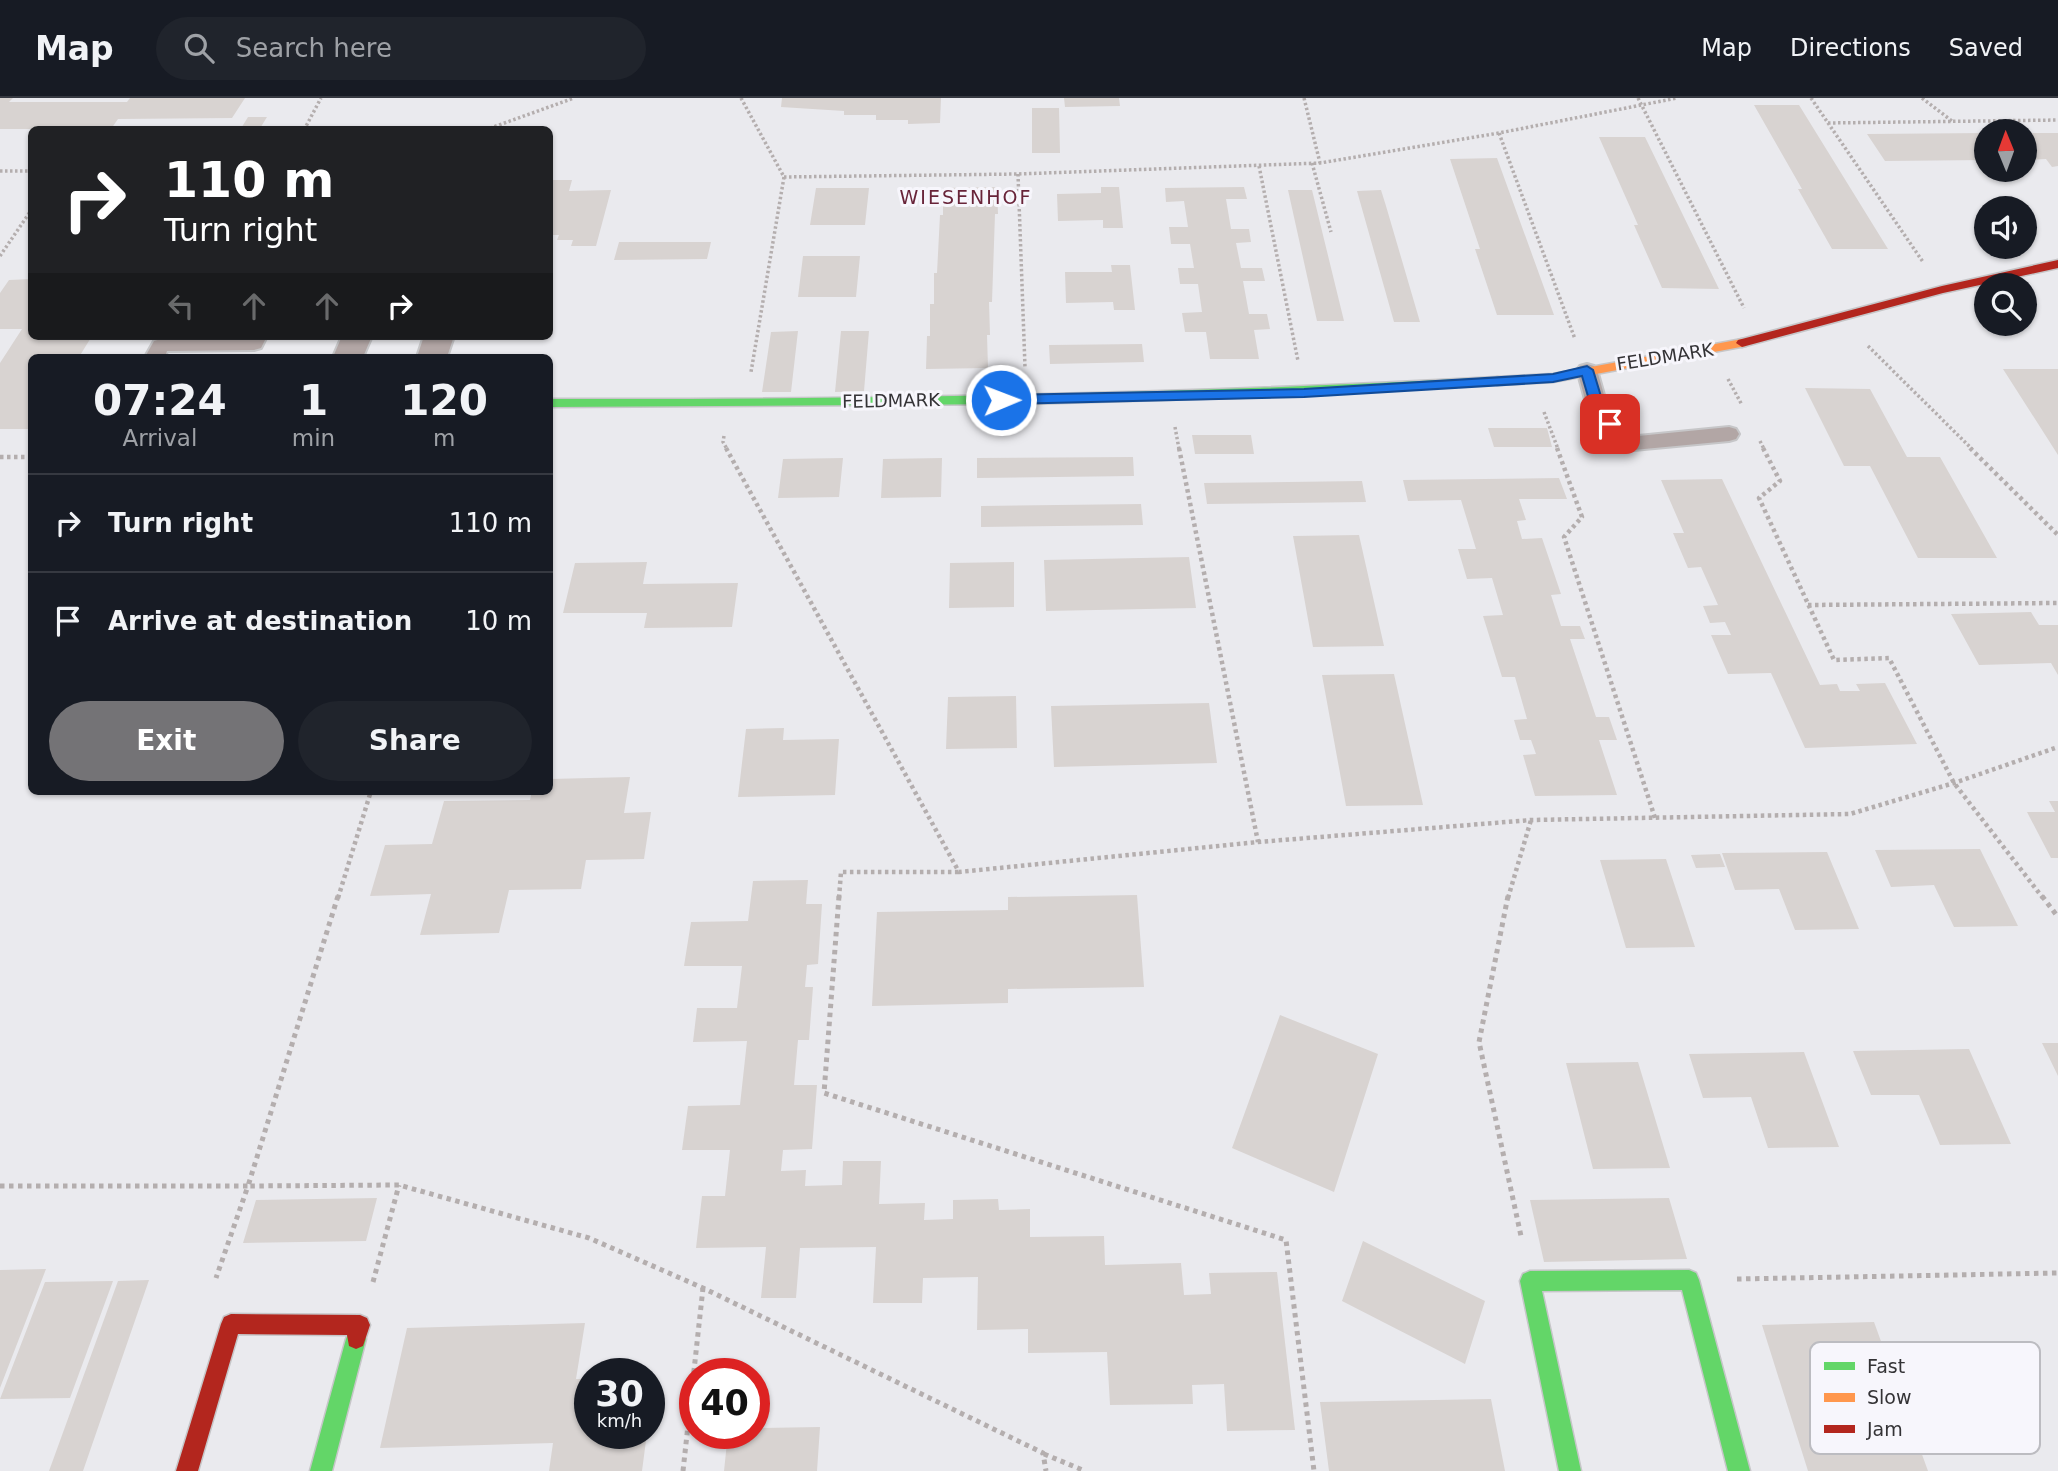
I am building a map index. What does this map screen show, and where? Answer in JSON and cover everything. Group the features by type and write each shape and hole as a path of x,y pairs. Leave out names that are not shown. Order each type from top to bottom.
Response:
{"street":[{"name":"FELDMARK","path":"553,403 739,404 1304,393 1532,380 1760,340 1942,290 2058,264"},
{"path":"1570,1471 1530,1281 1689,1280 1739,1471"},
{"path":"187,1471 231,1324 360,1325 321,1471"}],"lane":[{"path":"156,354 161,345 254,344 256,340"},
{"path":"1587,370 1597,403 1623,444 1729,435"}],"path":[{"path":"305,126 321,98"},
{"path":"496,126 574,98"},
{"path":"741,98 783,177 739,404 723,442 960,872"},
{"path":"1304,98 1320,163"},
{"path":"1638,98 1760,340"},
{"path":"783,177 1018,174 1320,163 1499,133 1678,98"},
{"path":"1811,98 1942,290"},
{"path":"1922,98 1953,121"},
{"path":"1828,123 2058,120"},
{"path":"1499,133 1587,370"},
{"path":"1312,163 1331,232"},
{"path":"1259,166 1304,393"},
{"path":"0,171 28,171"},
{"path":"1018,174 1027,399"},
{"path":"0,257 28,215"},
{"path":"1841,319 2058,535"},
{"path":"1713,350 1744,409"},
{"path":"1532,380 1582,517 1564,537 1655,818"},
{"path":"1169,396 1258,842"},
{"path":"1756,433 1780,481 1759,498 1834,660 1889,658 1954,783 2058,917"},
{"path":"0,457 28,457"},
{"path":"1808,605 2058,603"},
{"path":"1314,1471 1286,1240 824,1093 841,872 960,872 1258,842 1531,820 1850,814 1954,783 2058,747"},
{"path":"212,1289 248,1186 370,795"},
{"path":"1530,1281 1479,1042 1510,888 1531,820"},
{"path":"360,1325 399,1185"},
{"path":"0,1186 399,1185 589,1238 703,1288 1085,1471"},
{"path":"1689,1280 2058,1273"},
{"path":"683,1471 703,1288"},
{"path":"1043,1453 1046,1471"}],"building":[{"path":"0,98 13,98 9,102 127,102 130,98 245,98 232,118 118,119 113,126 28,126 28,129 0,129"},
{"path":"782,98 941,98 940,123 908,124 908,120 876,120 876,115 844,115 844,111 781,107"},
{"path":"1064,98 1119,98 1120,106 1065,107"},
{"path":"1754,105 1799,105 1888,249 1832,249 1798,189 1802,189"},
{"path":"1032,108 1059,108 1060,153 1032,153"},
{"path":"248,117 267,117 261,126 242,126"},
{"path":"1974,133 1974,160 1885,161 1867,134"},
{"path":"2037,133 2058,133 2058,166 2052,167 2046,159 2037,159"},
{"path":"1599,137 1645,137 1719,289 1662,288 1634,225 1638,225"},
{"path":"1497,158 1554,315 1497,315 1475,249 1480,249 1450,159"},
{"path":"553,180 572,180 569,191 611,190 596,246 571,246 573,240 557,240 559,235 553,235"},
{"path":"997,187 998,214 995,214 992,302 989,302 990,335 987,335 988,368 926,369 930,304 934,304 934,273 937,273 940,215 943,215 943,188"},
{"path":"1101,187 1119,187 1123,228 1103,228 1103,220 1058,221 1057,194 1101,193"},
{"path":"1244,187 1247,199 1226,199 1231,229 1249,229 1251,242 1236,243 1241,268 1262,268 1265,281 1243,281 1249,314 1267,314 1270,329 1254,330 1259,359 1210,359 1206,332 1185,332 1182,313 1202,312 1198,284 1180,284 1178,268 1194,268 1190,244 1171,244 1169,227 1188,227 1184,201 1166,202 1165,188"},
{"path":"816,188 869,188 865,225 810,225"},
{"path":"1288,190 1312,190 1344,321 1317,321"},
{"path":"1381,190 1420,322 1394,322 1357,191"},
{"path":"619,242 711,242 707,259 614,260"},
{"path":"803,256 860,256 856,297 798,297"},
{"path":"1111,265 1130,265 1135,310 1114,310 1113,302 1066,303 1065,272 1112,272"},
{"path":"28,279 28,340 90,340 81,354 28,354 28,429 0,429 0,363 22,329 0,329 0,293 9,280"},
{"path":"798,331 791,392 762,392 771,332"},
{"path":"841,331 869,331 864,391 835,392"},
{"path":"1142,344 1144,362 1050,364 1049,345"},
{"path":"2003,369 2058,369 2058,455"},
{"path":"1805,388 1870,389 1907,457 1940,457 1997,558 1918,558 1870,466 1844,466"},
{"path":"1488,428 1547,428 1552,447 1494,447"},
{"path":"1192,435 1251,435 1254,454 1195,454"},
{"path":"1133,457 1134,476 977,478 977,458"},
{"path":"843,458 839,497 778,498 783,459"},
{"path":"942,458 941,497 881,498 883,459"},
{"path":"1559,478 1567,499 1519,499 1526,520 1517,521 1522,539 1542,538 1561,594 1551,595 1561,626 1580,626 1585,639 1570,639 1596,717 1609,717 1617,740 1599,740 1617,795 1535,796 1523,755 1536,754 1531,740 1520,740 1514,720 1527,719 1515,677 1502,677 1483,616 1503,615 1492,578 1467,579 1458,549 1476,549 1461,500 1408,501 1403,480"},
{"path":"1722,479 1820,685 1837,684 1840,691 1860,691 1856,684 1885,683 1917,744 1805,748 1771,673 1728,674 1711,635 1731,635 1725,622 1710,623 1703,606 1718,605 1701,567 1688,568 1673,533 1684,533 1661,480"},
{"path":"1362,481 1366,502 1207,504 1204,483"},
{"path":"1141,504 1143,525 981,527 981,506"},
{"path":"1359,535 1384,646 1313,647 1293,536"},
{"path":"1189,557 1196,608 1046,611 1044,560"},
{"path":"647,562 643,584 738,583 732,627 644,628 647,613 563,613 575,563"},
{"path":"1014,562 1014,607 949,608 950,563"},
{"path":"2031,612 2039,625 2058,625 2058,675 2051,663 1979,665 1951,614"},
{"path":"1394,674 1423,805 1346,806 1322,675"},
{"path":"1016,696 1017,748 946,749 948,697"},
{"path":"1209,703 1217,763 1054,767 1051,706"},
{"path":"784,728 783,740 839,739 835,795 738,797 746,729"},
{"path":"630,777 624,813 651,812 644,859 586,860 581,889 509,890 499,933 420,935 431,894 370,896 385,845 432,844 444,801 530,800 531,795 553,795 553,779"},
{"path":"2049,801 2058,801 2058,858 2051,858 2027,812 2055,812"},
{"path":"1980,849 2018,926 1954,927 1934,885 1891,887 1875,850"},
{"path":"1827,852 1859,929 1795,930 1779,889 1735,890 1722,853"},
{"path":"1720,854 1725,867 1696,868 1691,855"},
{"path":"1666,859 1695,947 1626,948 1600,860"},
{"path":"808,880 806,904 822,904 818,964 807,965 805,987 813,987 809,1040 798,1040 794,1085 817,1085 812,1149 783,1150 781,1171 806,1170 805,1186 842,1185 843,1161 881,1161 879,1204 925,1203 924,1220 953,1219 953,1200 998,1199 999,1210 1030,1209 1030,1237 1104,1236 1105,1265 1181,1263 1184,1295 1211,1294 1209,1273 1277,1272 1295,1430 1227,1431 1224,1384 1192,1385 1193,1404 1110,1405 1107,1352 1028,1353 1028,1329 977,1330 978,1277 923,1278 922,1303 873,1303 876,1247 800,1248 796,1298 761,1298 766,1247 696,1248 702,1196 725,1196 730,1150 682,1150 688,1106 740,1105 747,1041 693,1042 697,1008 737,1008 742,966 684,966 691,922 748,921 753,881"},
{"path":"1137,895 1144,987 1008,989 1008,1003 872,1006 877,912 1008,910 1008,897"},
{"path":"1280,1015 1378,1054 1334,1192 1232,1148"},
{"path":"2042,1043 2058,1043 2058,1076"},
{"path":"1969,1049 2011,1144 1940,1145 1919,1095 1871,1095 1853,1051"},
{"path":"1804,1052 1839,1147 1768,1148 1751,1097 1703,1098 1689,1054"},
{"path":"1638,1062 1670,1168 1593,1169 1566,1063"},
{"path":"377,1198 366,1241 243,1243 256,1200"},
{"path":"1669,1198 1687,1259 1544,1262 1530,1200"},
{"path":"1363,1241 1485,1301 1465,1364 1342,1301"},
{"path":"46,1269 0,1388 0,1270"},
{"path":"149,1280 83,1471 49,1471 118,1281"},
{"path":"113,1281 70,1398 0,1399 45,1282"},
{"path":"1874,1322 1881,1342 1810,1342 1810,1454 1922,1454 1928,1471 1808,1471 1762,1325"},
{"path":"585,1323 579,1358 574,1358 574,1449 645,1449 642,1471 549,1471 553,1443 380,1448 407,1328"},
{"path":"1491,1399 1505,1471 1329,1471 1320,1402"},
{"path":"820,1427 817,1471 724,1471 726,1449 770,1449 770,1428"}],"traffic: fast":[{"path":"553,403 1024,400 1261,393 1497,381"},
{"path":"1570,1471 1530,1281 1689,1280 1739,1471"},
{"path":"321,1471 356,1339"}],"traffic: slow":[{"path":"1497,381 1553,378 1742,343"}],"traffic: jam":[{"path":"1742,343 1942,290 2058,264"},
{"path":"187,1471 231,1324 360,1325 356,1339"}],"district":[{"name":"WIESENHOF","path":"966,197"}],"route":[{"path":"1001,400 1368,390 1553,378 1587,370 1597,403 1610,424"}]}
